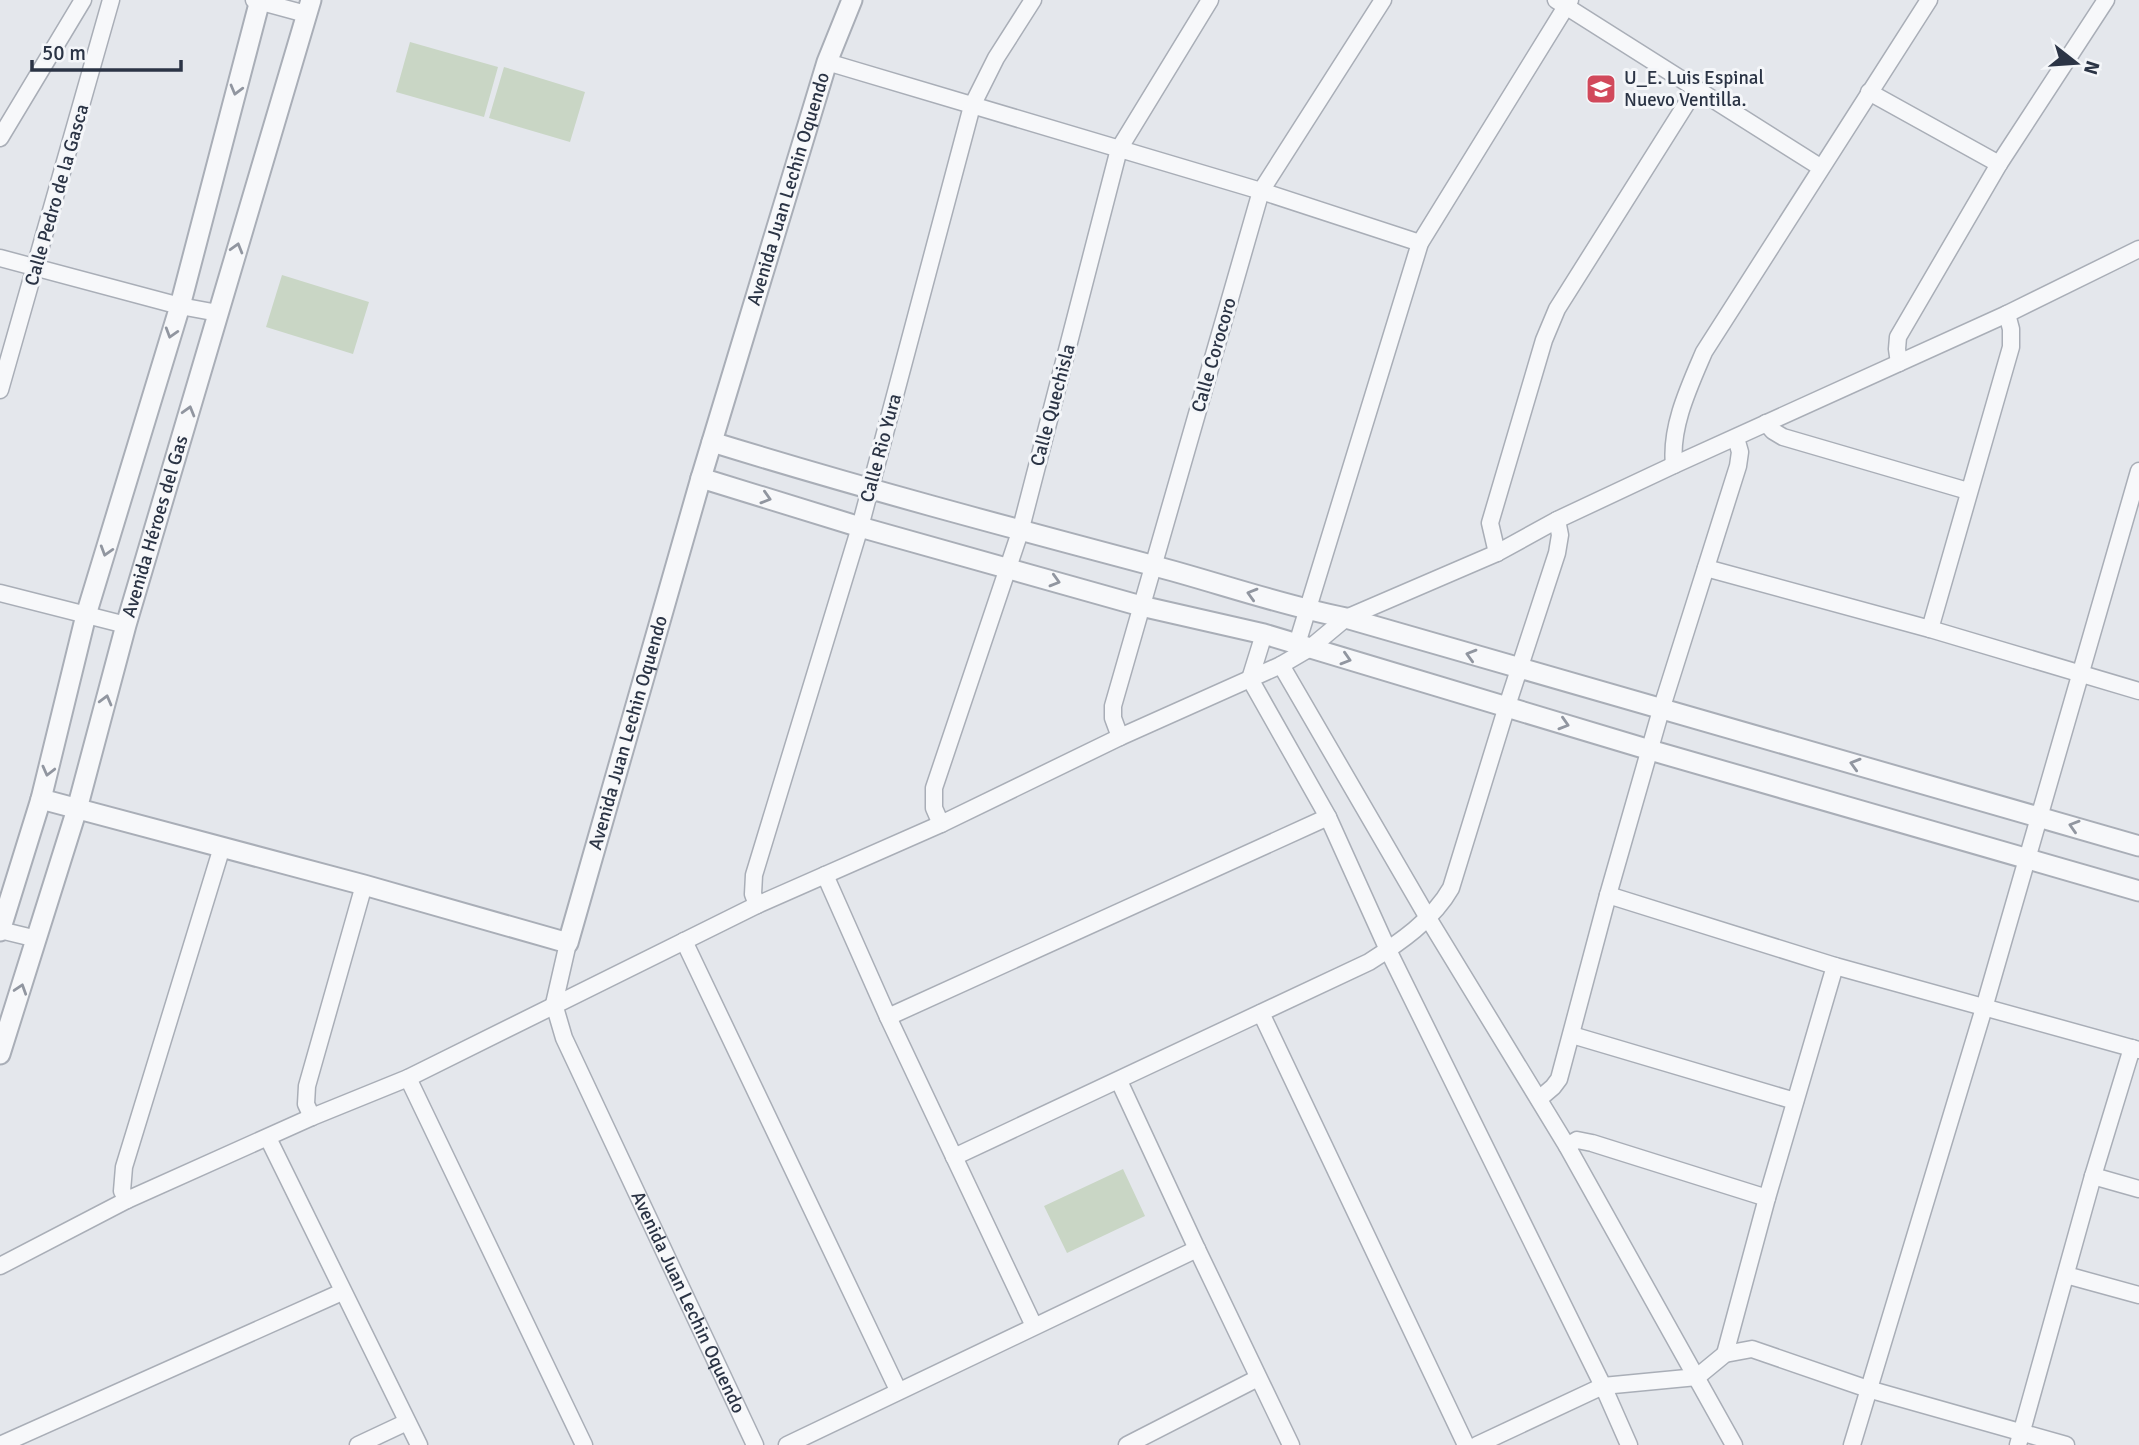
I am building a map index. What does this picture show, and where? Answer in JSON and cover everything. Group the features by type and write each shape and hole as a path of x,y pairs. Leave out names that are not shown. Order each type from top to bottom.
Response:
{"street":[{"path":"0,138 83,0"},
{"name":"Calle Pedro de la Gasca","path":"0,390 111,0"},
{"name":"Avenida Juan Lechin Oquendo","path":"755,1445 564,1038 554,1004 568,943 701,478 827,62 852,0"},
{"name":"Calle Rio Yura","path":"757,905 753,894 754,875 860,527 972,106 996,58 1033,0"},
{"name":"Calle Quechisla","path":"941,824 934,808 934,788 1020,531 1119,149 1210,0"},
{"name":"Calle Corocoro","path":"1120,737 1113,718 1113,706 1261,191 1383,0"},
{"path":"1674,465 1672,450 1687,392 1704,352 1929,0"},
{"path":"1899,363 1896,349 1899,337 1999,164 2106,0"},
{"path":"258,1 308,7"},
{"name":"Avenida Héroes del Gas","path":"0,930 41,799 86,615 180,306 258,1"},
{"path":"1303,646 1309,611 1420,243 1564,2 1695,90 1820,167"},
{"name":"Avenida Héroes del Gas","path":"0,1054 77,809 126,625 308,7"},
{"path":"827,62 1261,191 1420,243"},
{"path":"1497,553 1490,523 1544,340 1557,309 1695,90"},
{"path":"1869,92 1999,164"},
{"path":"2139,241 2139,255"},
{"path":"0,1266 127,1200 312,1117 408,1078 757,905 941,824 1120,737 1281,665 1303,646 1346,618 1497,553 1557,520 2007,314 2139,249"},
{"path":"0,258 180,306 218,313"},
{"path":"1930,629 2011,348 2011,330 2007,314"},
{"path":"1766,423 1773,432 1783,437 1968,491"},
{"path":"1539,1099 1559,1079 1661,710 1738,466 1740,452 1737,438"},
{"path":"712,442 870,490 1155,566 1309,611 1346,618 2139,846"},
{"path":"1852,1445 1984,1008 2139,471"},
{"path":"701,478 860,527 1141,606 1264,634 1650,750 2139,891"},
{"path":"954,1157 1369,962 1428,918 1444,901 1451,888 1558,553 1560,535 1557,520"},
{"path":"1706,568 1930,629 2139,691"},
{"path":"0,593 126,625"},
{"path":"1264,634 1250,679 1328,817 1388,950 1603,1386 1629,1445"},
{"path":"1281,665 1428,918 1567,1146 1734,1445"},
{"path":"41,799 364,885 568,943"},
{"path":"888,1017 1328,817"},
{"path":"127,1200 122,1191 124,1167 222,847"},
{"path":"825,875 888,1017 1034,1326"},
{"path":"312,1117 306,1104 307,1086 364,885"},
{"path":"1608,895 1835,966 2135,1049 2093,1176 2020,1439"},
{"path":"0,930 37,939"},
{"path":"684,941 898,1390"},
{"path":"1725,1354 1767,1198 1835,966"},
{"path":"1261,1013 1466,1445"},
{"path":"1572,1035 1795,1101"},
{"path":"408,1078 584,1445"},
{"path":"1119,1081 1292,1445"},
{"path":"268,1138 419,1445"},
{"path":"1567,1146 1577,1140 1592,1143 1767,1198"},
{"path":"2093,1176 2139,1189"},
{"path":"787,1445 1197,1249"},
{"path":"2066,1275 2139,1295"},
{"path":"0,1445 342,1292"},
{"path":"1478,1445 1603,1386 1697,1377 1725,1354 1752,1349 2020,1439 2066,1445"},
{"path":"1127,1445 1258,1378"},
{"path":"358,1445 408,1422"}],"green space":[{"path":"410,42 498,67 484,117 396,92"},
{"path":"504,67 585,92 570,142 489,118"},
{"path":"282,275 369,302 353,354 266,327"},
{"path":"1123,1169 1145,1216 1067,1253 1044,1206"}],"place":[{"name":"U_E. Luis Espinal Nuevo Ventilla.","path":"1601,89"}]}
